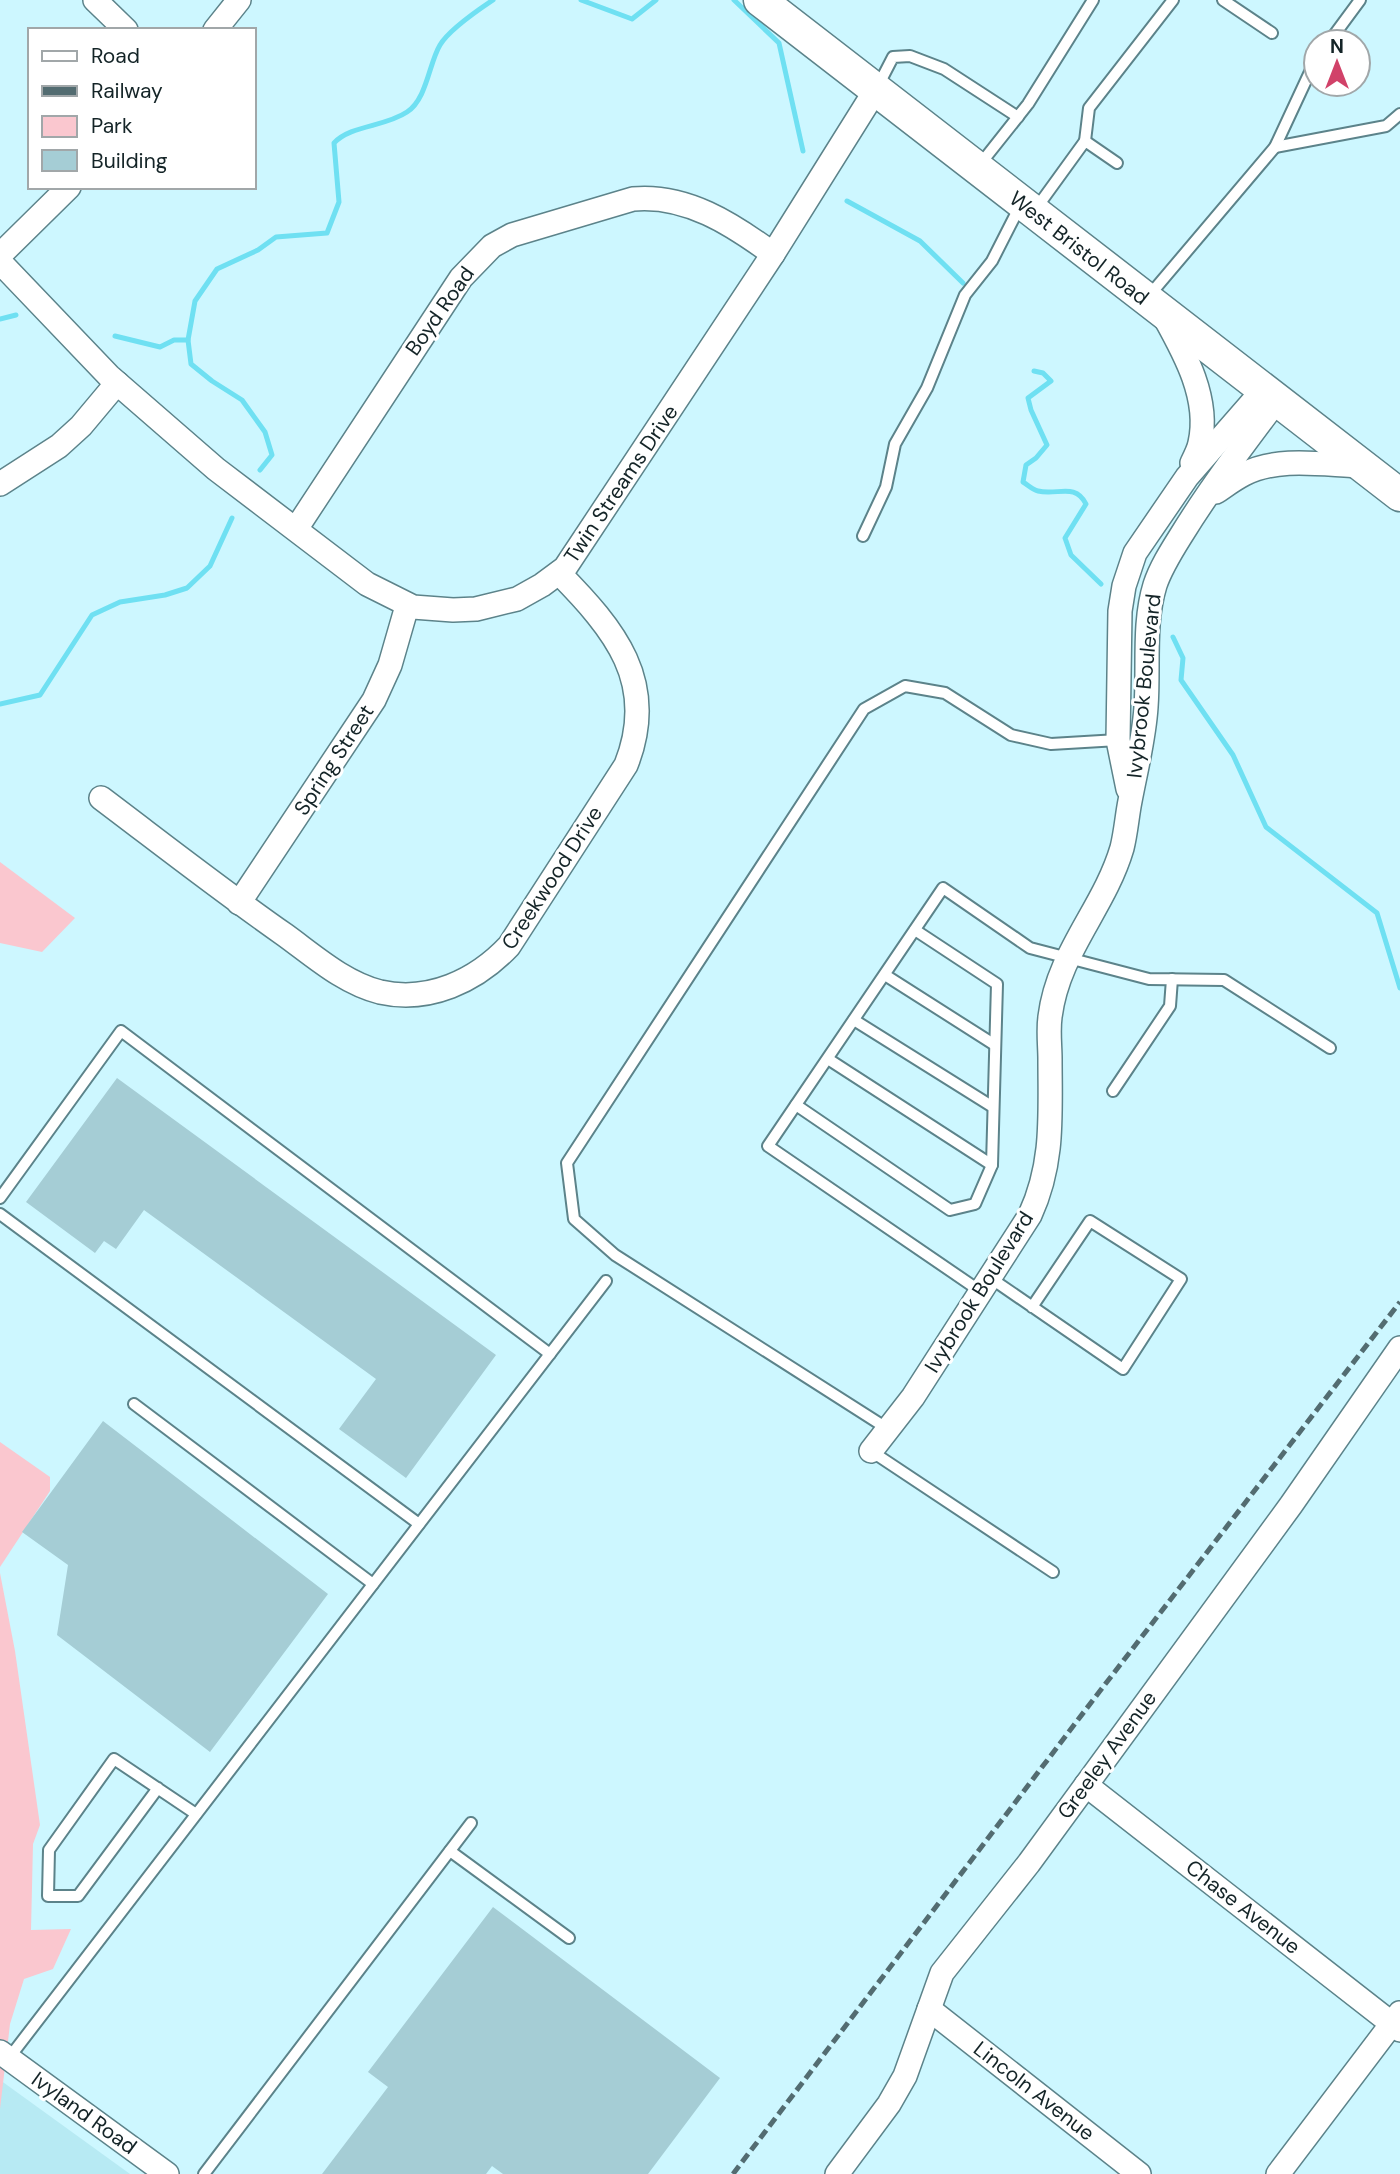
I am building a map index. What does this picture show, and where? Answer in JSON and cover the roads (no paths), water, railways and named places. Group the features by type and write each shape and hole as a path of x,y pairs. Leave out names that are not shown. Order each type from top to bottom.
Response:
{"main road":[{"name":"West Bristol Road","path":"765,4 1154,306 1394,487"}],"street":[{"path":"95,0 124,28"},
{"path":"217,28 239,0"},
{"name":"Twin Streams Drive","path":"0,262 117,383 216,469 367,584 407,606 453,611 492,606 517,599 559,573 583,543 773,254 875,91"},
{"path":"0,255 67,189"},
{"name":"Boyd Road","path":"296,529 461,278 492,246 512,235 633,199 651,197 709,213 773,254"},
{"path":"1154,306 1194,373 1199,394 1200,442 1186,477"},
{"path":"0,484 59,446 81,426 117,383"},
{"name":"Ivybrook Boulevard","path":"1130,799 1118,740 1119,611 1135,553 1186,477 1270,395"},
{"name":"Ivybrook Boulevard","path":"871,1451 913,1396 1030,1215 1037,1200 1051,1141 1050,1018 1058,978 1066,958 1096,908 1123,845 1130,799 1136,780 1146,706 1151,601 1164,564 1270,395"},
{"path":"1202,502 1243,474 1260,468 1286,463 1363,466"},
{"name":"Creekwood Drive","path":"101,798 239,903 342,976 382,992 429,993 458,985 493,963 509,946 626,765 632,748 638,720 636,692 630,667 621,648 589,603 559,573"},
{"name":"Spring Street","path":"239,903 374,700 390,665 407,606"},
{"name":"Greeley Avenue","path":"837,2174 889,2104 905,2076 942,1973 1086,1785 1291,1505 1400,1348"},
{"name":"Chase Avenue","path":"1086,1785 1397,2022"},
{"name":"Lincoln Avenue","path":"929,2009 1139,2174"},
{"path":"1278,2174 1397,2022"},
{"name":"Ivyland Road","path":"4,2055 167,2174"}],"lane":[{"path":"976,169 1018,117 1093,0"},
{"path":"863,536 886,487 895,444 927,388 965,295 1028,208 1085,141 1088,108 1173,0"},
{"path":"1223,0 1272,33"},
{"path":"1339,28 1360,0"},
{"path":"875,91 893,57 910,56 944,69 1018,117"},
{"path":"1154,306 1275,147 1302,89"},
{"path":"1275,147 1386,126 1400,114"},
{"path":"1085,141 1117,163"},
{"path":"888,1429 615,1255 574,1219 567,1163 864,709 905,686 945,694 1011,735 1051,744 1118,740"},
{"path":"1032,1307 1090,1221 1181,1279 1123,1369 1032,1307 985,1284 768,1146 943,888 1030,948 1149,979 1224,980 1330,1048"},
{"path":"796,1105 950,1210 975,1204 992,1165 997,984 915,930"},
{"path":"885,975 995,1045"},
{"path":"1113,1091 1170,1006 1172,979"},
{"path":"854,1020 993,1107"},
{"path":"0,1198 121,1031 550,1354"},
{"path":"828,1059 992,1165"},
{"path":"0,1214 419,1524"},
{"path":"4,2055 196,1814 606,1281"},
{"path":"134,1404 373,1584"},
{"path":"871,1451 1053,1572"},
{"path":"158,1788 78,1896 48,1896 49,1850 114,1759 158,1788 196,1814"},
{"path":"204,2174 471,1823"},
{"path":"450,1851 569,1938"}],"waterway":[{"path":"260,470 272,455 265,432 242,400 191,364 188,340 195,301 217,269 258,250 276,237 327,233 339,202 334,143 349,133 398,117 414,106 444,39 493,0"},
{"path":"581,0 632,19 656,0"},
{"path":"734,0 779,43 803,151"},
{"path":"847,201 920,241 963,283"},
{"path":"0,319 16,315"},
{"path":"115,336 160,347 174,340 188,340"},
{"path":"1034,371 1043,373 1051,381 1028,398 1047,445 1026,465 1023,482 1038,491 1065,491 1077,493 1082,497 1086,504 1065,538 1071,555 1101,584"},
{"path":"0,704 40,695 92,615 120,602 165,595 187,588 210,566 232,518"},
{"path":"1173,637 1183,658 1181,680 1233,755 1266,827 1377,913 1400,988"}],"railway":[{"path":"733,2174 1400,1302"}]}
